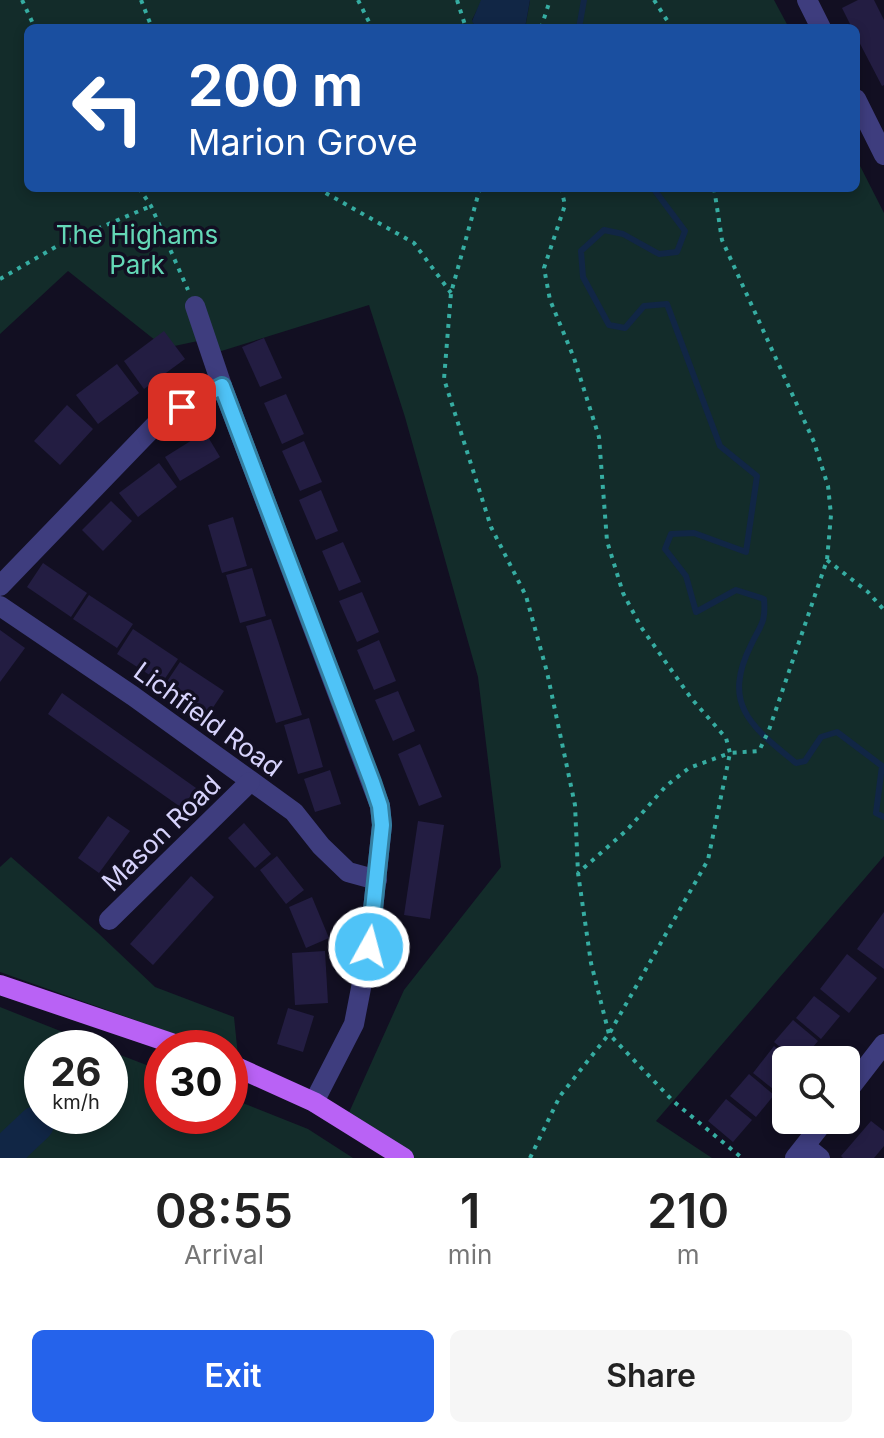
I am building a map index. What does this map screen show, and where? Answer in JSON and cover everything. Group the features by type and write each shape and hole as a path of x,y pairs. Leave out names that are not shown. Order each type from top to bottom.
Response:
{"main road":[{"path":"0,985 144,1034"},
{"path":"248,1072 314,1102 404,1158"}],"street":[{"path":"807,0 819,24"},
{"path":"860,107 884,155"},
{"path":"195,306 222,386 380,806 382,825 377,880 369,947 354,1024 314,1102"},
{"path":"0,586 163,417 222,386"},
{"name":"Lichfield Road","path":"0,606 133,696 294,812 321,846 348,872 377,880"},
{"name":"Mason Road","path":"109,920 250,782"},
{"path":"860,1075 884,1044"},
{"path":"807,1154 818,1134"}],"path":[{"path":"22,0 33,24"},
{"path":"141,0 150,24"},
{"path":"358,0 370,24"},
{"path":"457,0 465,24"},
{"path":"542,24 550,0"},
{"path":"654,0 669,24"},
{"path":"142,192 151,206 195,306"},
{"path":"324,192 414,243 451,293"},
{"path":"479,192 451,293 444,379 491,527 526,596 543,657 575,805 578,873 591,963 609,1034 673,1101 742,1158"},
{"path":"530,1158 560,1096 609,1034 708,860 730,753 726,738 683,686 641,627 623,593 607,541 599,437 574,358 550,300 544,268 565,205 562,192"},
{"path":"578,873 627,830 666,786 689,768 730,753 759,751 827,560 831,515 828,486 814,442 722,240 715,192"},
{"path":"0,279 59,245 151,206"},
{"path":"827,560 868,592 884,610"}],"green space":[{"name":"The Highams Park","path":"0,0 482,0 472,20 474,24 24,24 24,192 860,192 860,166 884,213 884,856 656,1121 712,1158 412,1158 347,1117 404,990 501,867 478,677 405,417 369,305 215,353 212,338 165,348 68,271 0,334"},
{"path":"530,0 774,0 787,24 526,24"},
{"path":"11,857 155,987 234,1017 235,1030 163,1030 0,972 0,867"},
{"path":"0,1007 58,1030 24,1030 24,1134 128,1134 128,1058 144,1064 144,1134 248,1134 248,1105 308,1129 353,1158 0,1158"}],"water":[{"path":"481,0 530,0 526,24 474,24 472,21"}],"building":[{"path":"858,0 874,0 884,20 884,85 860,44 860,24 850,24 842,8"},
{"path":"164,331 185,359 144,389 124,361"},
{"path":"264,338 282,378 260,387 242,347"},
{"path":"117,364 139,393 98,424 76,395"},
{"path":"286,394 304,434 282,444 264,403"},
{"path":"67,405 93,429 60,465 34,441"},
{"path":"205,432 220,457 180,481 165,457"},
{"path":"304,441 322,482 300,491 282,451"},
{"path":"159,463 177,487 138,517 119,493"},
{"path":"321,490 338,531 316,540 299,500"},
{"path":"111,501 132,521 103,551 82,530"},
{"path":"233,517 247,566 222,573 208,525"},
{"path":"343,542 361,582 339,591 322,551"},
{"path":"43,563 87,593 71,617 27,587"},
{"path":"252,568 266,616 240,623 226,575"},
{"path":"362,592 379,632 357,642 339,601"},
{"path":"89,595 133,624 117,648 73,619"},
{"path":"271,619 302,715 276,723 246,626"},
{"path":"133,629 178,659 162,683 117,654"},
{"path":"0,630 25,648 0,682"},
{"path":"379,640 396,681 374,690 357,650"},
{"path":"180,662 224,691 208,715 164,686"},
{"path":"398,691 415,731 393,741 375,700"},
{"path":"62,693 196,788 182,808 48,714"},
{"path":"309,718 323,767 298,774 284,725"},
{"path":"420,744 442,797 419,806 398,754"},
{"path":"330,770 341,804 315,812 304,779"},
{"path":"108,816 130,831 99,873 78,858"},
{"path":"418,821 444,825 430,919 404,915"},
{"path":"244,823 271,854 255,868 228,838"},
{"path":"277,856 304,890 286,904 260,870"},
{"path":"191,876 214,897 153,965 130,944"},
{"path":"312,897 329,938 306,948 289,907"},
{"path":"884,912 884,969 857,949"},
{"path":"325,951 328,1003 295,1005 292,953"},
{"path":"847,954 877,978 849,1013 820,989"},
{"path":"814,996 840,1016 821,1039 796,1018"},
{"path":"288,1008 314,1016 303,1052 277,1044"},
{"path":"793,1020 818,1041 814,1046 779,1046 774,1042"},
{"path":"772,1049 772,1088 753,1073"},
{"path":"749,1074 772,1093 756,1117 730,1096"},
{"path":"726,1099 752,1120 733,1142 708,1121"},
{"path":"871,1121 884,1131 884,1146 874,1158 843,1158 841,1156"}],"waterway":[{"path":"580,24 584,0"},
{"path":"656,192 685,231 677,252 659,254 623,234 604,230 581,251 583,277 609,325 625,328 644,306 667,304 720,446 757,476 746,552 694,533 671,534 665,549 686,576 696,612 736,590 764,599 763,619 743,666 739,684 740,699 746,713 766,738 796,763 805,761 821,737 837,732 882,766 876,813 884,817"},
{"path":"0,1158 25,1134"}],"route":[{"path":"182,407 222,386 372,782 382,825 369,947"}]}
